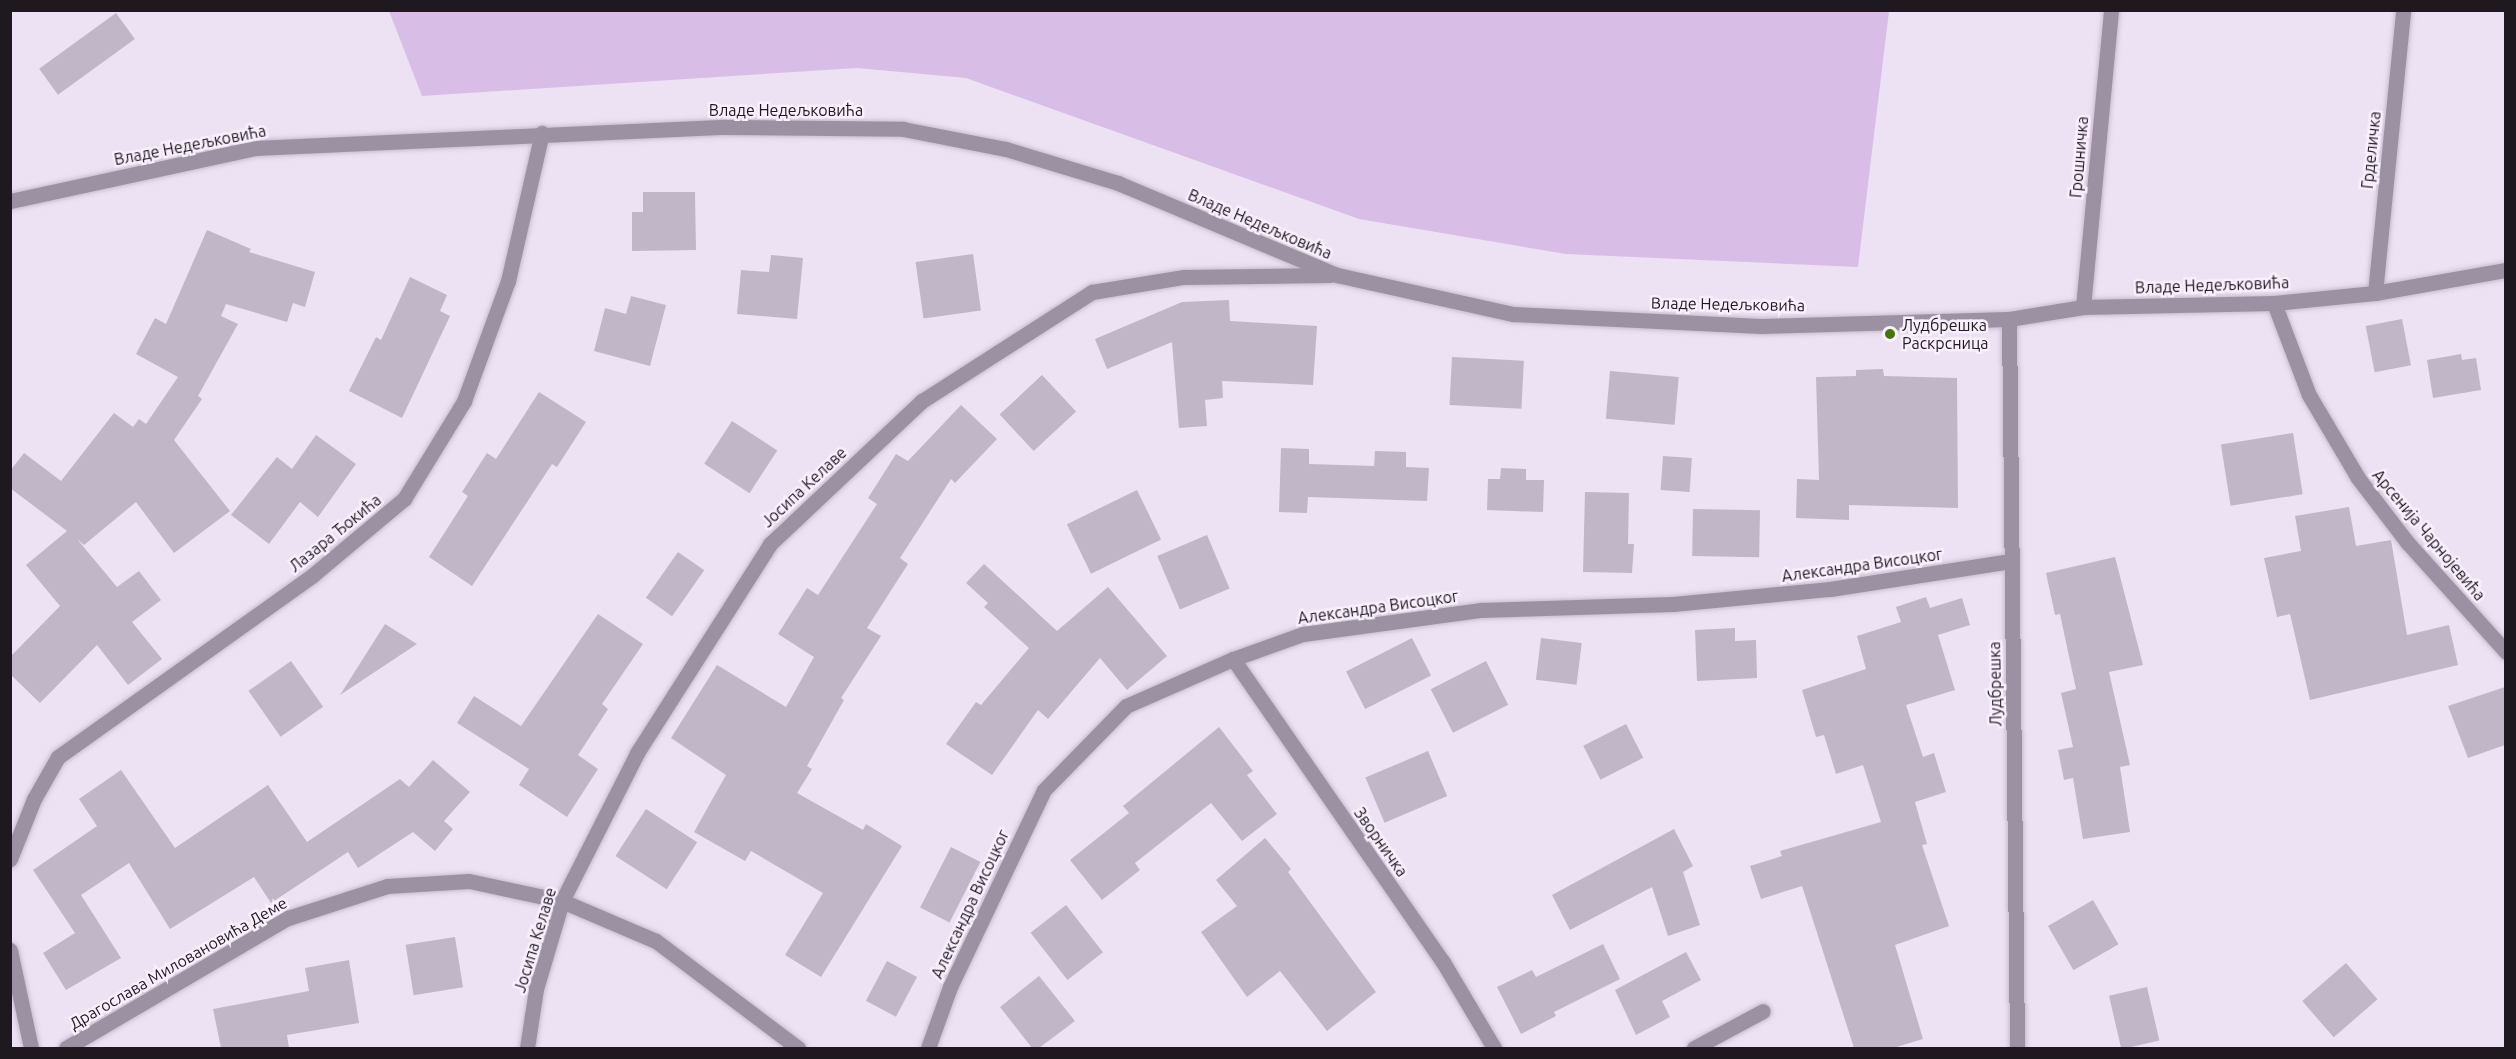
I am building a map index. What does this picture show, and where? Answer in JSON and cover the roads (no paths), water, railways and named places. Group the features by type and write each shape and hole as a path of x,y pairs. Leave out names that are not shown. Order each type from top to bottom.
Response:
{"street":[{"name":"Грошничка","path":"2083,307 2111,10"},
{"name":"Грделичка","path":"2375,293 2403,10"},
{"name":"Владе Недељковића","path":"10,201 255,148 542,133 726,127 903,129 1006,149 1118,183 1336,275 1513,314 1761,326 2009,319 2083,307 2274,303 2375,293 2505,270"},
{"name":"Лазара Ђокића","path":"10,859 34,799 57,757 313,575 404,499 464,401 508,281 542,133"},
{"name":"Јосипа Келаве","path":"527,1048 536,989 562,901 637,753 770,543 922,400 1092,292 1184,277 1336,275"},
{"name":"Арсенија Чарнојевића","path":"2274,303 2309,395 2358,478 2407,542 2505,652"},
{"name":"Лудбрешка","path":"2009,319 2017,1048"},
{"name":"Александра Висоцког","path":"928,1048 950,987 1044,790 1126,706 1233,659 1303,634 1386,620 1481,610 1673,604 1830,589 2011,561"},
{"name":"Зворничка","path":"1233,659 1443,962 1494,1048"},
{"name":"Драгослава Миловановића Деме","path":"66,1048 288,918 387,886 469,881 562,901 656,941 798,1048"},
{"path":"10,950 32,1048"},
{"path":"1694,1048 1763,1011"}],"place":[{"name":"Лудбрешка Раскрсница","path":"1890,334"}]}
